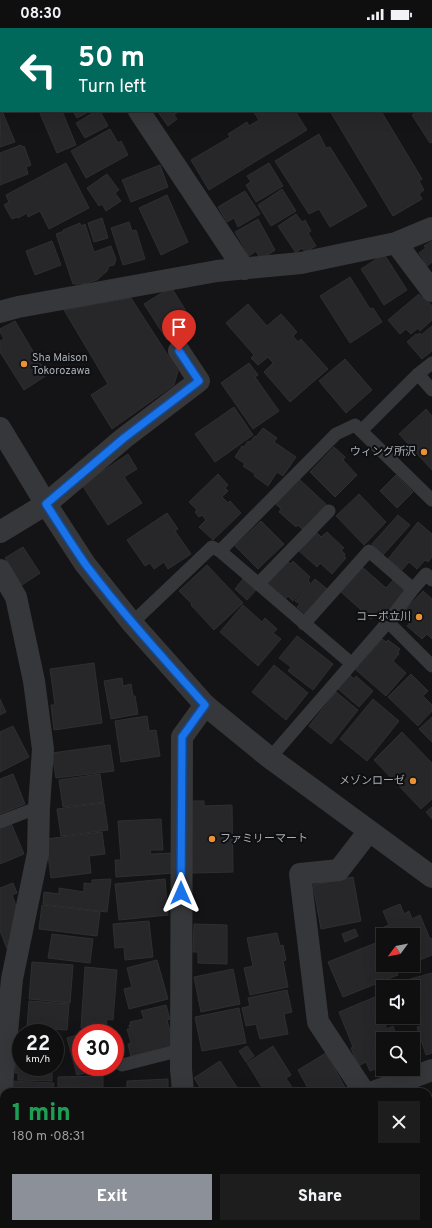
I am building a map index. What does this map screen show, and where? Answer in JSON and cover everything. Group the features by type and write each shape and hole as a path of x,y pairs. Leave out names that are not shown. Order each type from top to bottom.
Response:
{"street":[{"path":"140,112 244,268"},
{"path":"0,312 18,307 190,275 301,263 396,243 432,228"},
{"path":"396,243 432,291"},
{"path":"0,532 46,504 124,438 199,381 179,351"},
{"path":"0,428 46,504 85,564 132,623 205,705 270,758 432,877"},
{"path":"0,570 16,597 34,681 43,749 39,807 38,853 5,968 1,1088"},
{"path":"183,1088 181,1050 182,737 205,705"},
{"path":"361,1088 318,1022 300,874 339,870 369,831"},
{"path":"384,1088 432,1070"}],"lane":[{"path":"361,431 418,374 432,363"},
{"path":"418,374 432,390"},
{"path":"220,551 336,434 355,425 432,500"},
{"path":"258,584 329,511"},
{"path":"132,623 212,547 220,551 352,664"},
{"path":"304,624 369,551 413,589"},
{"path":"270,758 388,622 426,574 432,580"},
{"path":"388,622 432,666"},
{"path":"0,822 39,807"},
{"path":"124,1064 181,1050"}],"building":[{"path":"1,112 2,112 15,142 0,147"},
{"path":"39,112 62,112 76,145 57,153"},
{"path":"74,112 88,112 77,118"},
{"path":"94,112 101,112 108,126 85,138 76,123"},
{"path":"158,112 178,112 174,115 177,119 168,126"},
{"path":"254,112 296,112 307,130 209,190 191,160 230,137 228,134 247,122 249,126 259,120"},
{"path":"331,112 382,112 422,179 419,181 424,190 419,194 422,199 393,216"},
{"path":"416,112 432,112 432,142 430,143 412,115"},
{"path":"110,129 118,143 121,141 128,155 86,178 71,151"},
{"path":"319,134 326,148 330,147 367,206 330,227 319,209 309,214 275,161"},
{"path":"21,145 22,147 24,146 31,165 26,167 28,174 0,185 0,153"},
{"path":"66,163 89,208 49,229 40,211 28,217 27,213 18,218 12,219 4,205 9,202 6,195"},
{"path":"269,163 283,186 256,202 246,185 251,182 247,176"},
{"path":"160,165 168,187 131,202 122,180"},
{"path":"107,174 119,190 115,193 121,201 106,211 102,204 99,206 87,188"},
{"path":"282,189 296,211 271,226 258,205"},
{"path":"245,191 260,214 238,227 234,218 227,222 218,207"},
{"path":"167,195 188,242 161,255 139,208"},
{"path":"296,214 302,222 305,220 311,231 308,233 316,246 305,252 302,248 296,253 278,226"},
{"path":"102,218 108,238 94,242 88,223"},
{"path":"258,219 275,250 261,260 256,251 249,256 235,232"},
{"path":"129,222 132,231 136,230 145,259 123,265 111,228"},
{"path":"80,223 81,226 85,224 94,252 111,246 116,259 114,265 109,266 107,271 97,280 83,284 73,284 56,234"},
{"path":"52,241 61,265 35,275 26,251"},
{"path":"432,241 432,262 427,266 419,253 426,248 424,246"},
{"path":"384,254 407,290 384,305 361,269"},
{"path":"350,277 370,309 373,308 382,322 350,343 320,296"},
{"path":"171,287 194,324 167,340 144,304"},
{"path":"419,294 422,298 424,296 432,306 432,320 420,331 418,328 411,334 406,329 400,334 388,320"},
{"path":"131,298 178,371 174,385 112,429 91,395 108,384 64,310"},
{"path":"248,304 267,326 281,314 297,332 293,336 298,342 301,339 328,369 290,402 264,372 273,363 268,357 258,365 251,358 254,355 226,323"},
{"name":"Sha Maison Tokorozawa","path":"15,321 47,375 24,390 0,352 0,341 4,339 0,329"},
{"path":"432,326 432,351 422,359 407,342 416,334 417,335 420,333 421,335"},
{"path":"345,359 372,390 346,413 319,381"},
{"path":"249,363 258,375 255,377 279,411 253,429 221,383"},
{"path":"234,407 253,435 215,462 195,434"},
{"name":"ウィング所沢","path":"426,409 432,416 432,470 399,434"},
{"path":"263,428 277,438 274,442 296,457 283,476 277,472 268,486 254,476 255,474 243,466 245,464 235,457 242,446 244,447 248,441 250,442 255,436 256,437"},
{"path":"334,447 345,457 343,460 357,475 335,497 310,472"},
{"path":"128,454 137,469 124,477 142,503 108,525 82,485"},
{"path":"218,474 228,485 225,488 228,491 222,497 228,503 230,501 241,513 213,540 199,527 206,520 202,515 199,517 195,512 197,510 189,502"},
{"path":"396,475 413,492 397,508 380,491"},
{"path":"299,479 327,505 303,530 298,525 296,527 279,512 281,509 276,504"},
{"path":"359,494 386,522 364,545 336,516"},
{"path":"167,513 178,529 175,531 191,554 168,569 164,562 154,569 150,563 145,566 127,540"},
{"path":"398,515 410,525 383,555 372,544"},
{"path":"261,521 284,544 258,569 235,546"},
{"path":"418,522 432,534 432,557 428,562 425,560 417,569 409,562 402,570 388,559"},
{"path":"327,532 344,548 341,550 345,554 344,556 346,558 332,574 320,563 317,567 299,551 317,533 321,537"},
{"path":"23,547 40,573 22,585 5,558"},
{"path":"293,561 310,577 308,580 310,583 293,601 288,596 284,601 267,584 288,562 291,564"},
{"path":"207,565 243,603 214,630 179,591"},
{"path":"361,566 386,588 393,580 406,592 382,619 376,613 371,619 339,590"},
{"path":"243,579 256,590 247,600 235,589"},
{"path":"315,579 327,589 305,614 297,607 300,604 295,601"},
{"name":"コーポ立川","path":"423,591 432,599 432,639 427,634 422,639 407,626 411,621 402,613"},
{"path":"243,605 262,622 265,618 277,629 273,633 281,639 258,666 220,632"},
{"path":"297,636 333,664 313,690 288,671 291,667 279,658"},
{"path":"382,639 386,642 388,640 400,649 398,652 399,654 393,661 406,673 386,696 356,670"},
{"path":"94,663 102,723 54,730 51,705 55,705 50,669"},
{"path":"274,665 308,693 286,720 252,692"},
{"path":"349,674 354,679 356,676 373,691 359,707 337,688"},
{"path":"411,674 428,691 423,696 432,705 432,711 418,726 388,697"},
{"path":"122,678 123,686 131,684 138,714 111,719 104,681"},
{"path":"336,692 358,710 331,744 309,726"},
{"path":"0,699 6,712 0,715"},
{"path":"373,699 399,721 367,761 340,739"},
{"path":"147,716 149,731 156,730 160,756 121,762 115,721"},
{"path":"432,717 432,742 419,729"},
{"path":"13,726 29,757 0,772 0,732"},
{"name":"メゾンローゼ","path":"402,732 432,763 432,799 421,809 374,760"},
{"path":"110,745 114,771 56,778 52,753"},
{"path":"13,774 25,804 0,814 0,779"},
{"path":"100,774 104,802 63,807 59,780"},
{"name":"ファミリーマート","path":"190,801 204,801 204,806 232,805 233,872 192,873"},
{"path":"104,803 108,830 61,836 57,809"},
{"path":"432,807 432,819 426,812"},
{"path":"161,819 163,850 150,850 151,854 174,853 175,873 116,877 115,860 121,860 118,821"},
{"path":"11,823 24,854 0,864 0,827"},
{"path":"102,832 105,854 89,856 91,873 51,878 46,839"},
{"path":"353,877 361,921 321,929 313,885"},
{"path":"111,879 107,912 43,904 44,892 59,894 59,888 84,892 84,883 92,884 92,880"},
{"path":"165,879 168,915 119,920 115,884"},
{"path":"13,883 17,893 12,895 19,914 8,951 0,931 0,888"},
{"path":"400,904 404,914 409,911 412,919 420,915 430,939 432,938 432,955 420,960 420,928 384,928 389,925 383,911"},
{"path":"42,905 100,912 97,936 39,929"},
{"path":"149,921 153,957 125,960 124,947 115,948 113,924"},
{"path":"194,924 227,925 227,964 198,963 198,952 193,952"},
{"path":"355,929 358,936 345,942 342,934"},
{"path":"277,933 280,946 283,945 286,960 283,961 288,987 250,995 244,968 253,966 247,938"},
{"path":"52,934 93,939 90,963 48,958"},
{"path":"376,943 376,972 397,972 398,975 386,980 376,980 376,984 343,997 328,962"},
{"path":"157,960 168,999 129,1009 124,989 132,987 127,968"},
{"path":"32,962 73,965 70,1003 29,999"},
{"path":"85,967 117,970 113,1020 107,1019 107,1024 81,1024"},
{"path":"233,969 240,1004 201,1012 194,977"},
{"path":"432,973 432,1053 426,1055 420,1032 417,1027 422,1026 420,1020 420,980 407,980"},
{"path":"287,990 292,1012 284,1014 288,1034 260,1039 256,1024 246,1026 242,1008 250,1006 248,998"},
{"path":"375,997 376,1024 385,1024 387,1029 393,1026 395,1032 376,1032 376,1069 370,1071 366,1062 358,1066 351,1048 353,1047 339,1012"},
{"path":"29,1001 69,1004 67,1030 64,1030 64,1024 27,1024"},
{"path":"166,1005 170,1019 167,1020 174,1046 131,1057 128,1044 131,1043 127,1029 130,1029 130,1022 144,1019 141,1011"},
{"path":"239,1008 246,1043 202,1051 195,1017"},
{"path":"72,1037 72,1056 67,1038"},
{"path":"247,1046 254,1056 246,1062 239,1051"},
{"path":"273,1046 291,1075 286,1078 292,1088 263,1088 247,1063"},
{"path":"326,1053 345,1088 308,1088 298,1070"},
{"path":"220,1061 237,1088 200,1088 194,1078"},
{"path":"18,1076 52,1076 52,1081 18,1080"},
{"path":"103,1076 103,1088 58,1088 58,1077"},
{"path":"168,1079 168,1088 127,1088 127,1081"},
{"path":"11,1081 54,1083 53,1088 11,1088"}],"place":[{"name":"Sha Maison Tokorozawa","path":"24,364"},
{"name":"ウィング所沢","path":"424,452"},
{"name":"コーポ立川","path":"419,617"},
{"name":"メゾンローゼ","path":"413,781"},
{"name":"ファミリーマート","path":"212,839"}],"route":[{"path":"179,351 199,381 124,438 46,504 85,564 132,623 205,705 182,737 181,893"}]}
